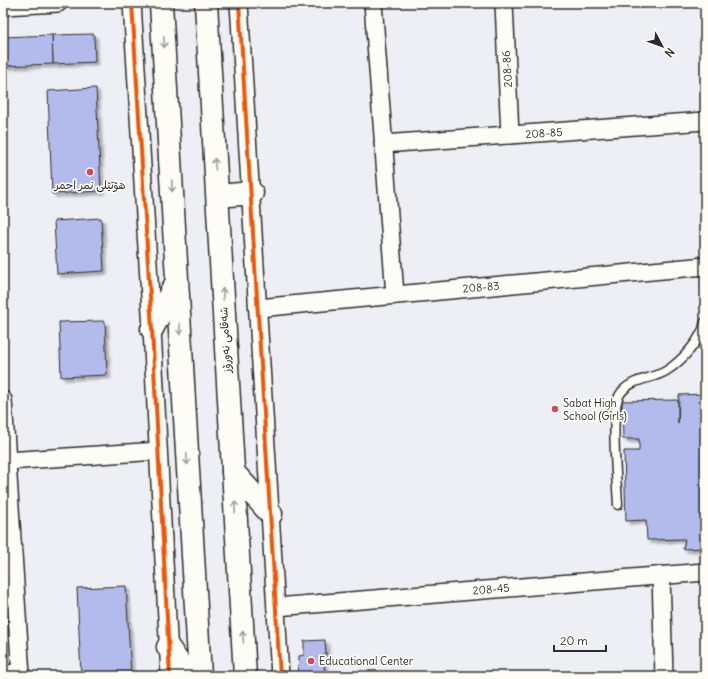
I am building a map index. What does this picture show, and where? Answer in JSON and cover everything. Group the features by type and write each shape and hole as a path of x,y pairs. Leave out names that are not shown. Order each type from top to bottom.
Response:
{"main road":[{"path":"162,3 200,676"},
{"name":"شەقامی نەورۆز","path":"206,3 245,676"},
{"path":"218,196 252,193"},
{"path":"152,329 177,282"},
{"path":"233,472 271,514"},
{"path":"168,647 188,676"}],"street":[{"path":"3,6 58,3"},
{"path":"132,3 152,329 170,676"},
{"path":"239,3 252,193 280,676"},
{"path":"373,3 395,295"},
{"name":"208-86","path":"504,3 510,135"},
{"name":"208-85","path":"383,144 705,121"},
{"name":"208-83","path":"258,308 705,266"},
{"path":"3,400 20,674 3,674"},
{"path":"7,461 158,451"},
{"name":"208-45","path":"276,607 705,572"},
{"path":"661,575 664,676"}],"lane":[{"path":"618,505 614,413 620,396 632,383 666,371 686,354 704,329 705,322"}],"building":[{"path":"94,34 95,62 53,64 52,35"},
{"path":"52,35 53,64 3,66 3,37"},
{"path":"96,88 101,191 52,194 48,91"},
{"path":"101,218 104,271 57,274 54,221"},
{"path":"105,321 107,375 61,377 59,322"},
{"path":"705,394 705,548 683,549 685,539 647,540 646,520 626,521 624,451 639,451 639,439 623,439 622,401 678,400 678,424 679,395"},
{"path":"126,586 131,676 81,676 77,588"},
{"name":"Educational Center","path":"325,640 326,655 323,655 325,674 298,676 299,656 304,655 304,641"}],"cycle path":[{"path":"132,3 152,329 170,676"},
{"path":"239,3 280,676"}],"place":[{"name":"هۆتێلی نمر احمر","path":"90,172"},
{"name":"Sabat High School (Girls)","path":"555,409"},
{"name":"Educational Center","path":"311,661"}]}
